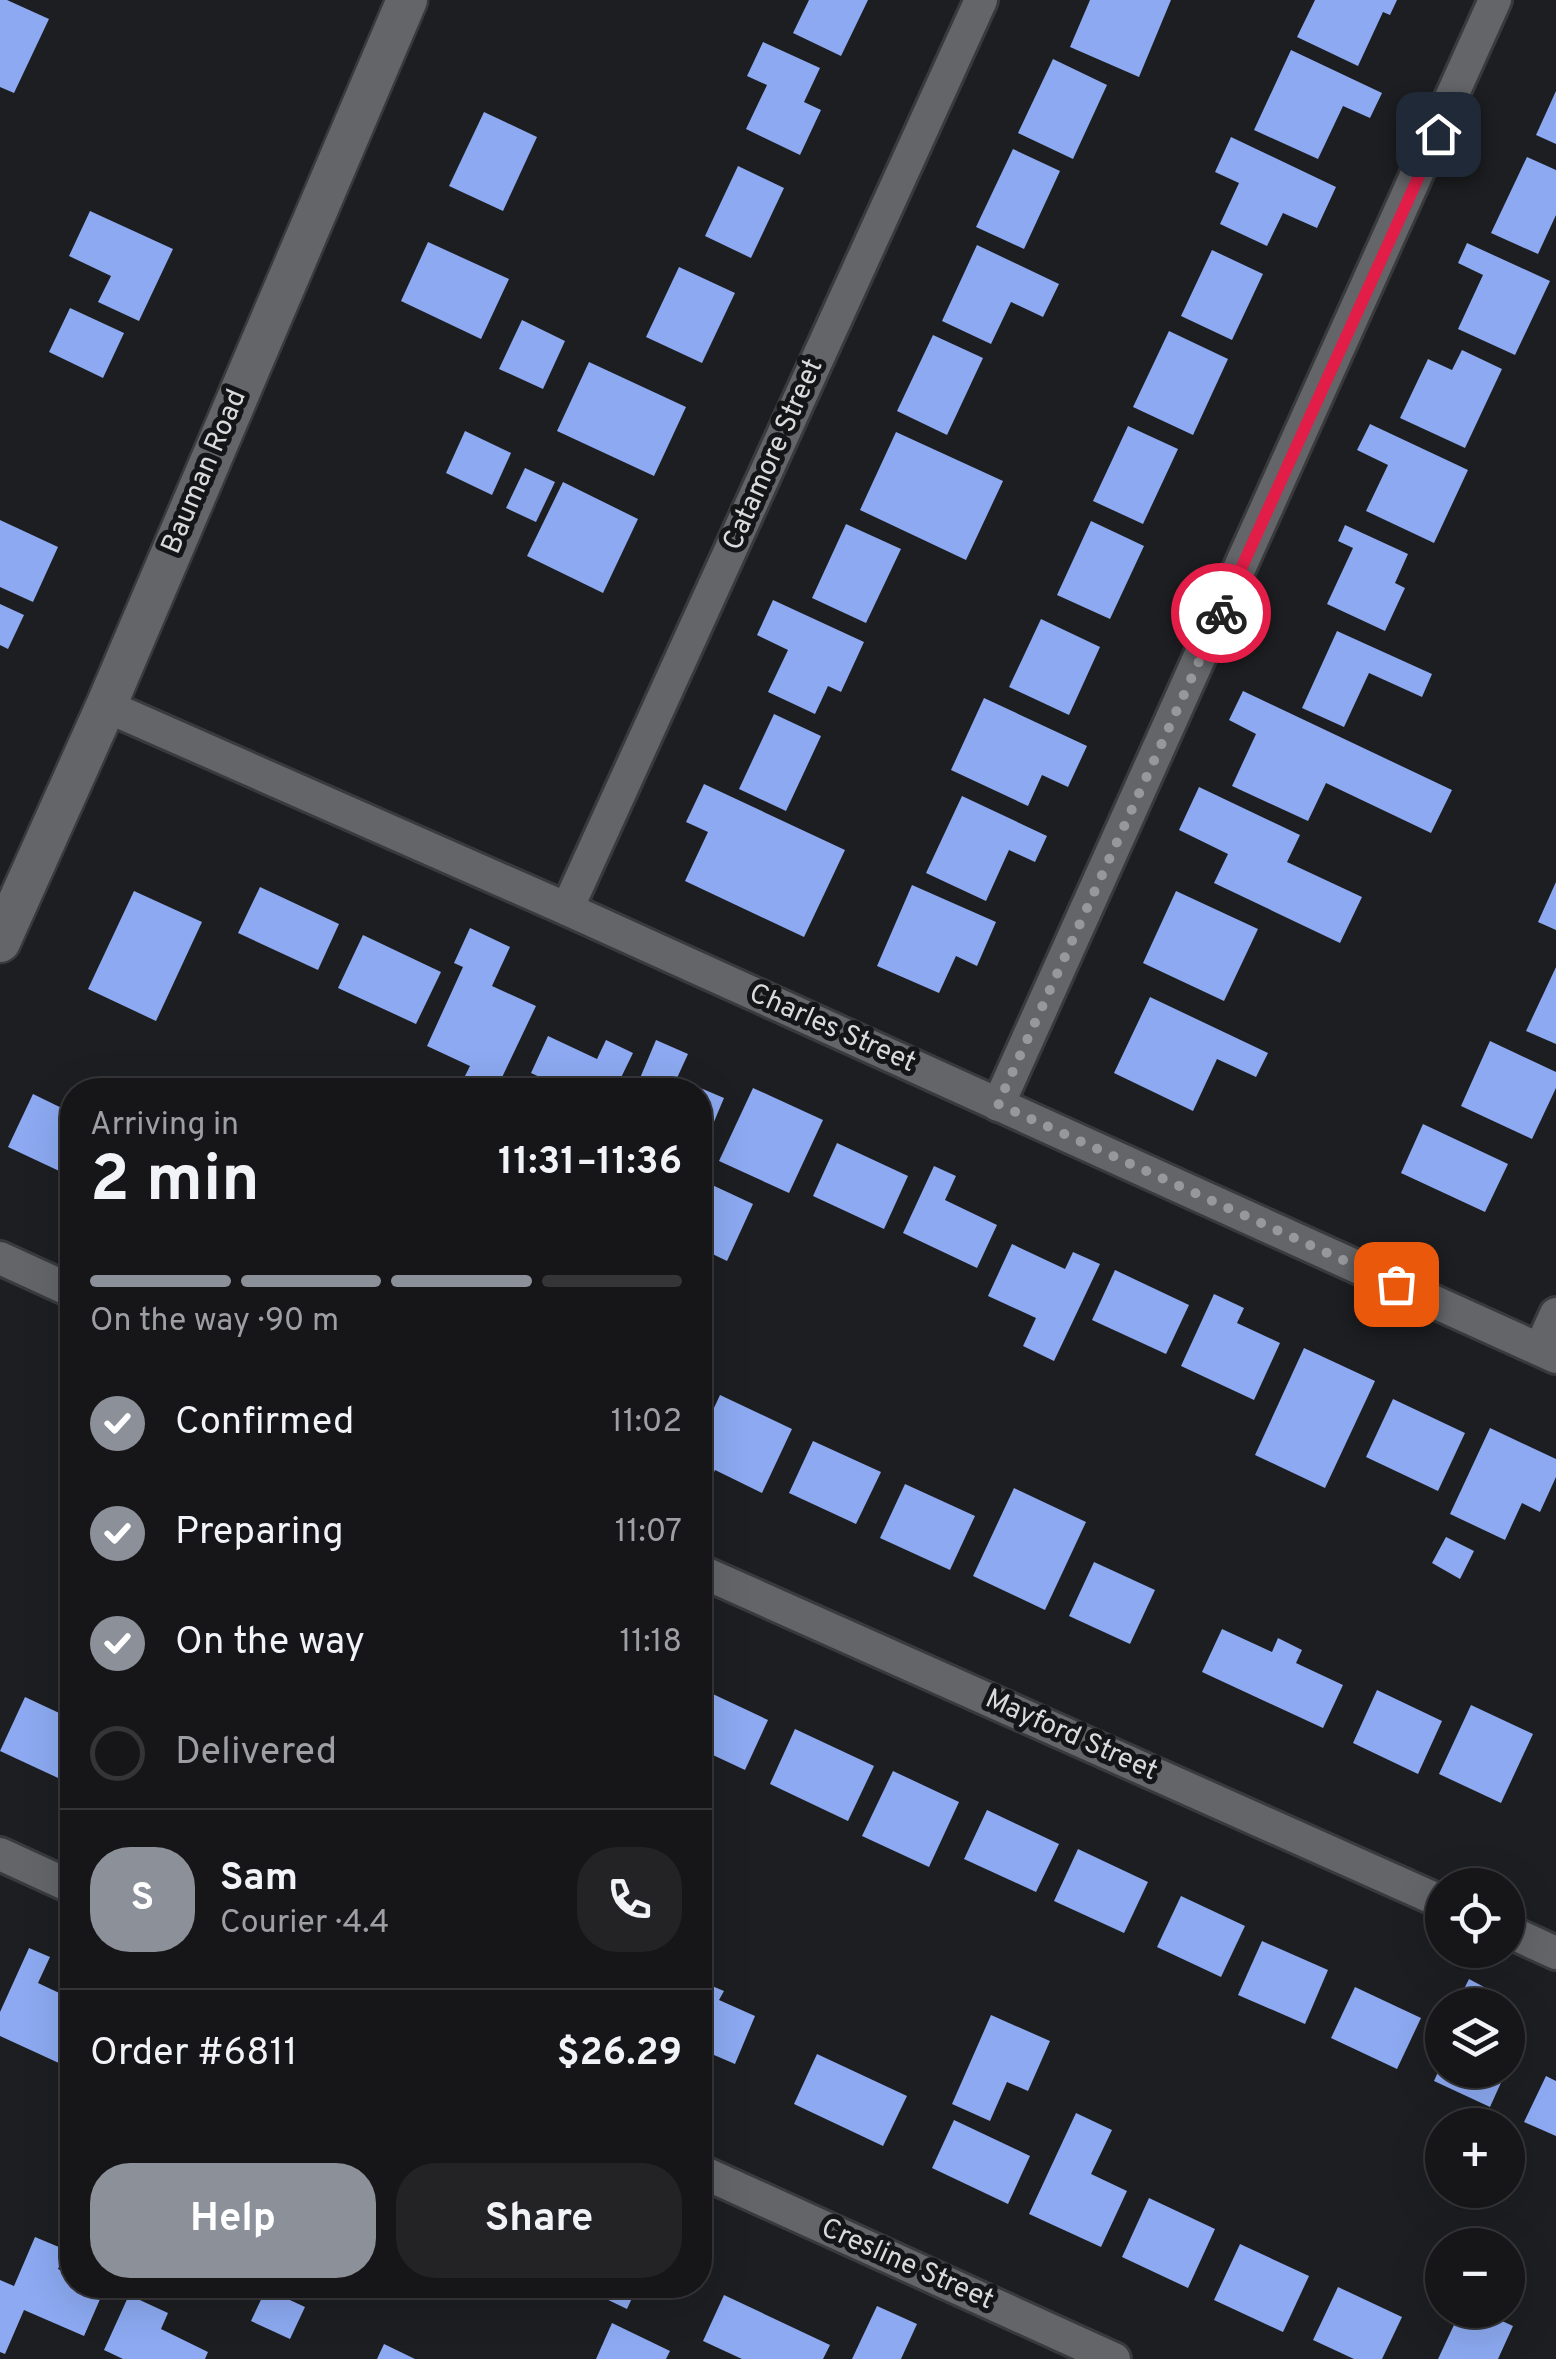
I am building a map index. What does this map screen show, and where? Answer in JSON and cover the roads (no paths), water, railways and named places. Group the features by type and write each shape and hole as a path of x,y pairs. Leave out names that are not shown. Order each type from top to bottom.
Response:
{"street":[{"name":"Bauman Road","path":"0,942 106,706 407,0"},
{"name":"Catamore Street","path":"567,909 981,0"},
{"path":"998,1104 1496,0"},
{"name":"Charles Street","path":"106,706 567,909 1548,1353"},
{"path":"0,1258 60,1285"},
{"path":"1548,1353 1556,1314"},
{"name":"Mayford Street","path":"712,1576 1425,1894"},
{"path":"0,1854 60,1882"},
{"path":"1525,1939 1556,1953"},
{"name":"Cresline Street","path":"712,2176 1114,2359"}]}
